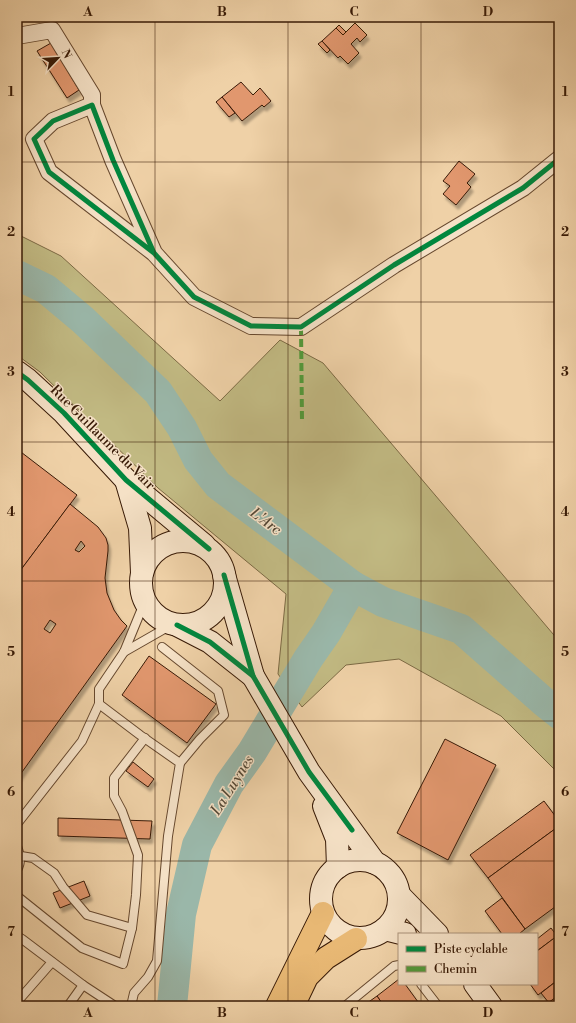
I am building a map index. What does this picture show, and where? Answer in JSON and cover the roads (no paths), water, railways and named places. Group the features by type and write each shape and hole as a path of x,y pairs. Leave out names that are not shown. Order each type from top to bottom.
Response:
{"highway":[{"path":"277,1006 322,913"},
{"path":"293,1006 307,977 326,958 356,939"}],"main road":[{"name":"Rue Guillaume du Vair","path":"17,372 28,380 64,413 126,480 209,549"},
{"name":"Rue Guillaume du Vair","path":"126,480 140,528 142,572"},
{"path":"257,682 210,642 156,615 145,601 141,586 142,572 151,554 173,541 192,541 209,549 220,562 257,682 309,772 375,863"},
{"path":"175,624 199,622 216,609 223,594 224,575"},
{"path":"309,772 337,839 338,867"},
{"path":"364,860 375,863 386,870 396,883 399,895 395,932 356,939 342,934 333,928 322,913 320,897 323,884 328,875 338,867 350,861 364,860"},
{"path":"399,895 430,932"},
{"path":"476,985 491,1006"}],"street":[{"path":"17,36 49,23 92,94 92,105 113,160 154,253"},
{"path":"92,105 53,121 34,139 49,172 154,253 194,297 251,326 301,327 394,265 522,188 559,159"}],"lane":[{"path":"17,824 82,741 99,704 99,689 124,652 145,601"},
{"path":"124,652 175,624"},
{"path":"131,1006 134,993 148,977 157,961 168,836 180,763 200,739 224,716 218,691 162,647"},
{"path":"99,704 180,763"},
{"path":"17,896 82,948 123,964 132,928 136,895 138,854 122,811 114,796 114,778 145,738"},
{"path":"17,846 21,856 17,870"},
{"path":"21,856 33,858 54,873 63,887 87,915 132,928"},
{"path":"19,940 113,1006"},
{"path":"17,1002 52,962"},
{"path":"345,1006 394,966 398,965"},
{"path":"68,1006 83,985"},
{"path":"422,985 438,1006"}],"waterway":[{"name":"L'Arc","path":"17,275 46,289 83,320 158,392 182,428 198,460 218,485 353,586 383,602 461,629 559,714"},
{"name":"La Luynes","path":"172,1006 181,914 197,845 229,784 252,752 308,659 326,633 353,586"}]}
